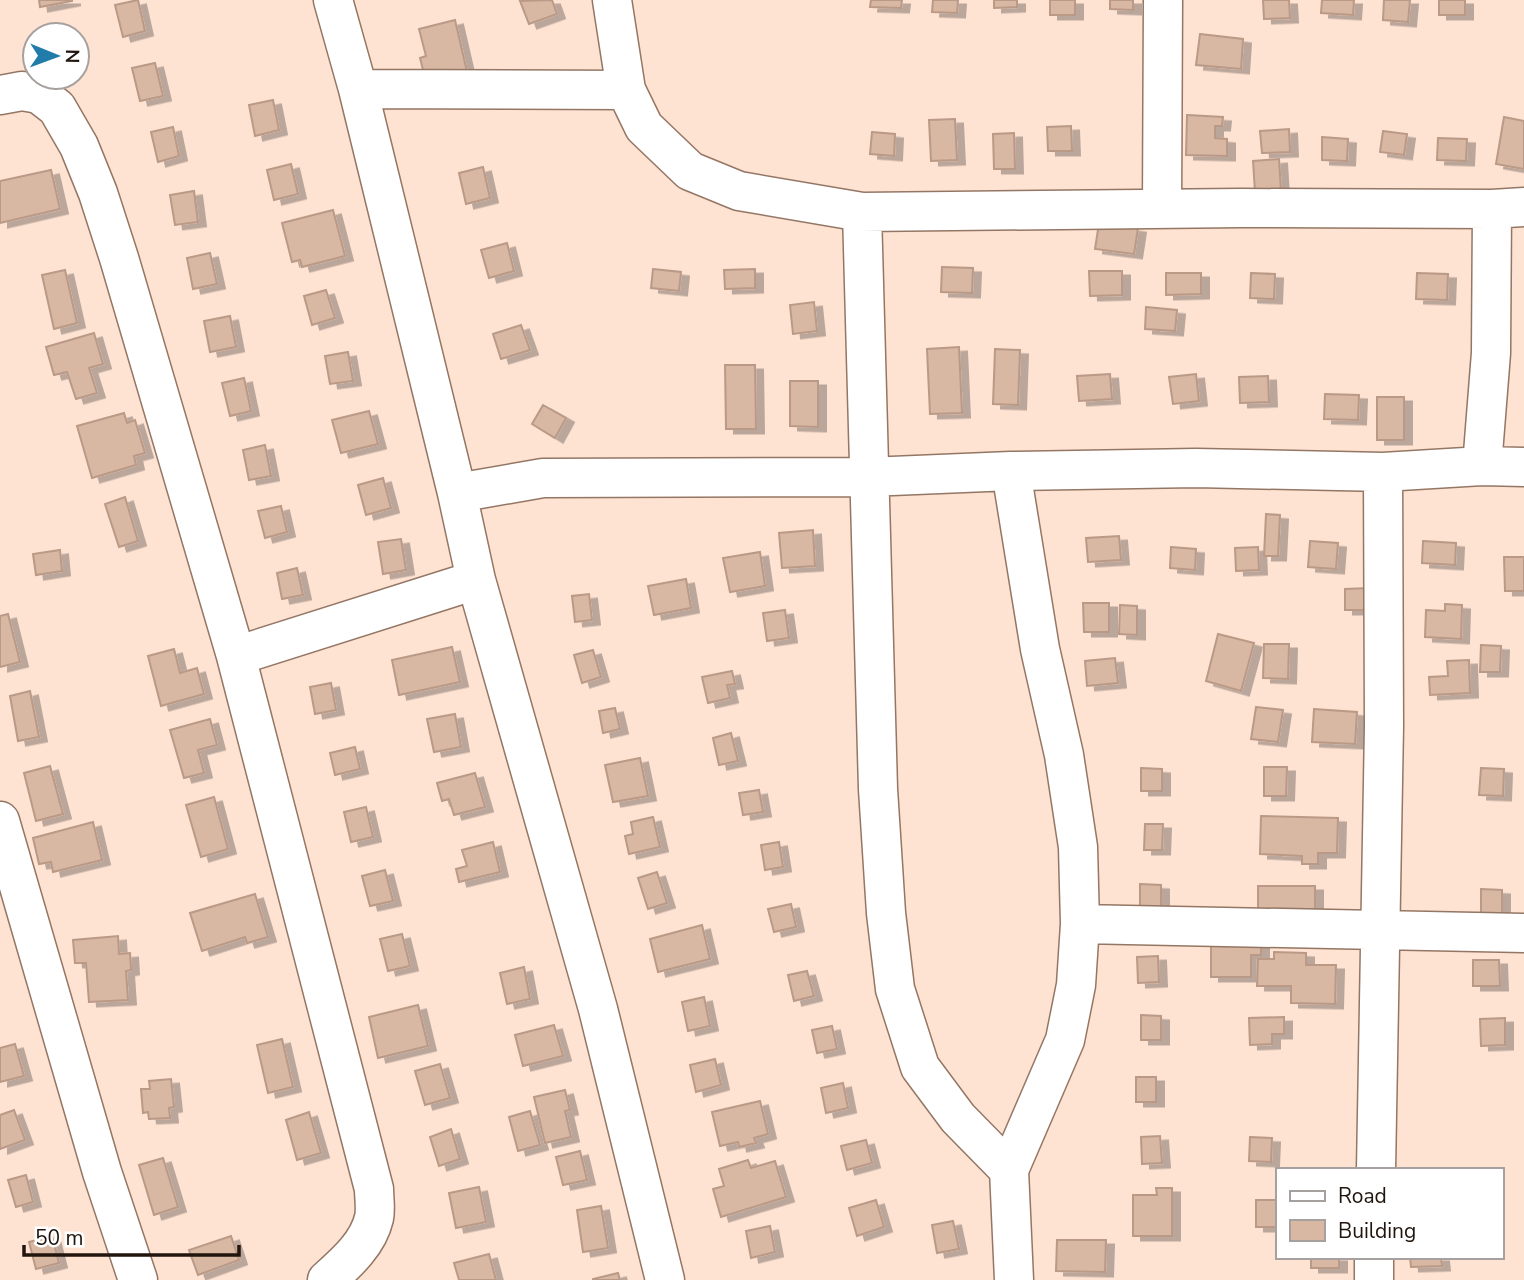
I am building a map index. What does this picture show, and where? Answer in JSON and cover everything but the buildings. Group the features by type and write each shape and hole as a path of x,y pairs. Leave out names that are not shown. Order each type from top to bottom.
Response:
{"street":[{"path":"333,0 358,89 476,580 598,1009 665,1280"},
{"path":"612,0 626,90 644,127 690,171 739,191 862,212 1162,208 1508,208 1491,353 1482,466"},
{"path":"1162,208 1163,0"},
{"path":"358,89 626,90"},
{"path":"0,95 22,91 39,94 57,108 79,146 119,258 236,656 374,1189 375,1217 365,1240 351,1258 327,1280"},
{"path":"862,212 878,789 886,913 895,989 920,1068 958,1118 1009,1170"},
{"path":"457,493 543,478 869,477 1196,468 1383,472 1482,466 1524,467"},
{"path":"1011,471 1040,649 1065,755 1078,847 1080,924 1076,985 1065,1041 1009,1170 1014,1280"},
{"path":"1376,1168 1384,726 1383,472"},
{"path":"236,656 476,580"},
{"path":"0,821 102,1171 138,1280"},
{"path":"1080,924 1524,933"},
{"path":"1374,1259 1374,1280"}]}
